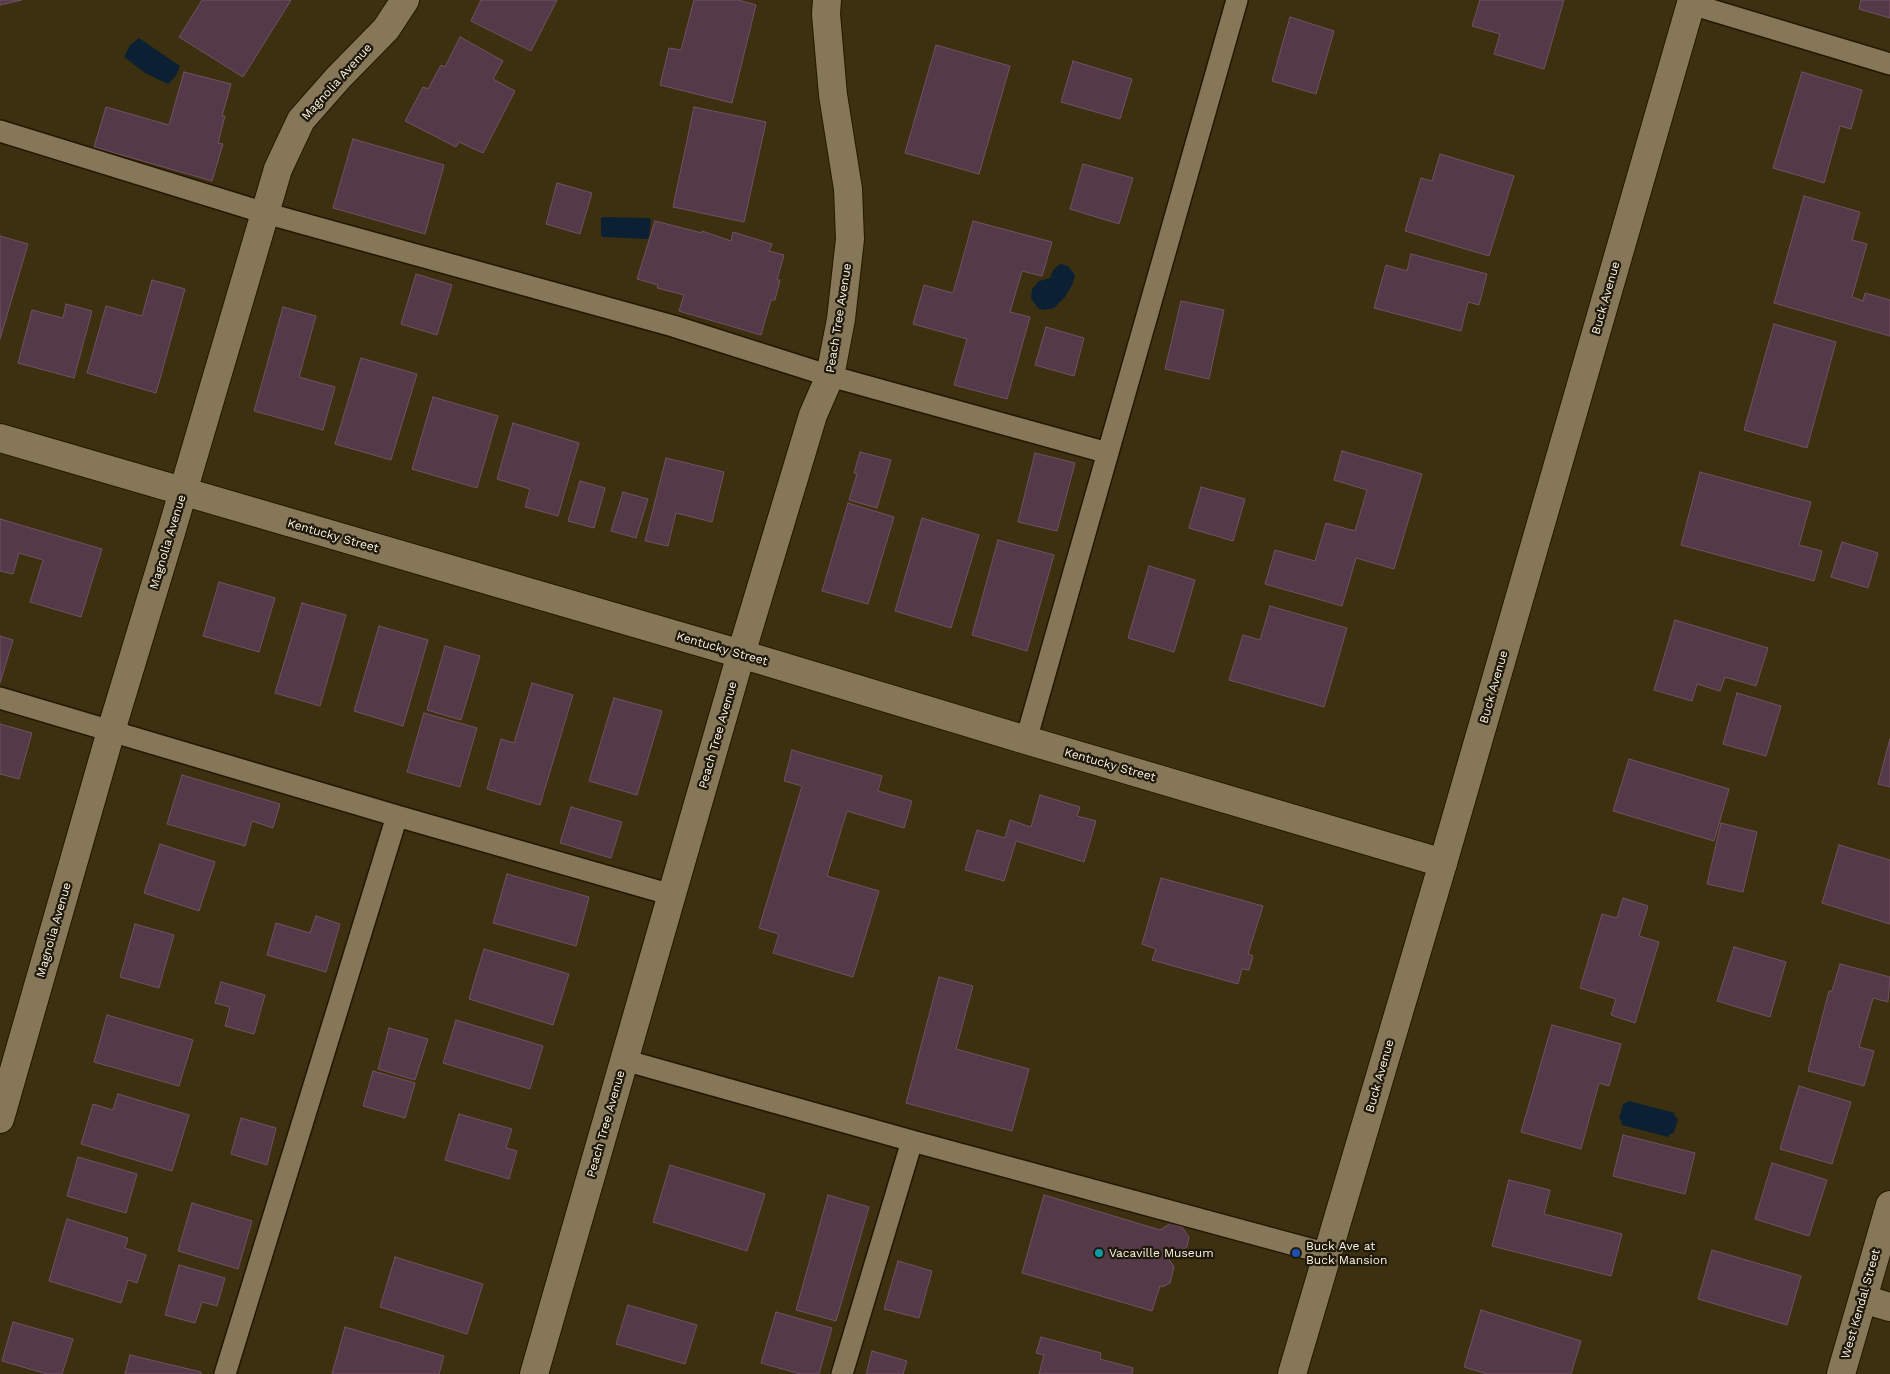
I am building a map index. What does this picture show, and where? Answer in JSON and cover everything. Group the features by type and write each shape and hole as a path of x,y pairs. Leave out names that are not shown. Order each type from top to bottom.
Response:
{"street":[{"name":"Magnolia Avenue","path":"0,1120 111,731 278,169 301,120 338,78 386,29 405,0"},
{"name":"Peach Tree Avenue","path":"534,1374 741,654 813,416 830,376 841,319 850,239 848,189 833,95 826,14 827,0"},
{"name":"Buck Avenue","path":"1292,1374 1443,863 1691,2"},
{"name":"Kentucky Street","path":"0,438 183,493 741,654 1443,863"},
{"name":"West Kendal Street","path":"1841,1374 1890,1205"},
{"path":"1862,1299 1890,1306"}],"lane":[{"path":"1026,740 1237,0"},
{"path":"1691,2 1890,64"},
{"path":"0,132 265,213 673,326 830,376 1108,453"},
{"path":"0,698 396,816 672,894"},
{"path":"225,1374 396,816"},
{"path":"624,1060 912,1141 1328,1254"},
{"path":"842,1374 912,1141"}],"water":[{"path":"139,38 180,66 176,76 168,84 145,73 124,57 130,45"},
{"path":"601,218 649,218 651,220 649,237 648,239 603,237 601,235"},
{"path":"1060,264 1068,266 1073,272 1075,276 1072,285 1065,297 1054,308 1039,309 1031,299 1032,289 1039,281 1050,278 1053,270"},
{"path":"1629,1101 1675,1113 1674,1115 1678,1119 1674,1133 1668,1137 1622,1125 1619,1118 1623,1104"}],"building":[{"path":"0,0 22,0 0,5"},
{"path":"202,0 291,0 243,77 179,37"},
{"path":"481,0 557,0 531,51 471,21"},
{"path":"694,0 738,0 756,5 732,103 660,85 669,48 681,50"},
{"path":"1480,0 1564,0 1544,69 1494,54 1500,34 1472,26"},
{"path":"1861,0 1890,0 1890,18 1859,9"},
{"path":"1290,17 1334,31 1316,94 1272,81"},
{"path":"460,37 503,61 493,79 515,91 483,153 459,142 456,147 405,121 423,87 428,89 441,65 445,67"},
{"path":"936,45 1010,66 979,174 905,153"},
{"path":"1073,61 1132,79 1120,119 1061,102"},
{"path":"184,72 231,84 222,116 225,116 218,143 223,144 212,181 94,147 106,107 169,125"},
{"path":"1802,72 1862,90 1851,129 1840,126 1824,183 1773,168"},
{"path":"694,107 766,122 744,222 673,207"},
{"path":"353,139 444,165 425,234 333,208"},
{"path":"1440,154 1514,176 1489,256 1405,231 1421,178 1432,181"},
{"path":"1083,164 1133,178 1119,224 1070,209"},
{"path":"557,183 592,193 580,234 546,224"},
{"path":"1804,196 1860,212 1852,240 1867,244 1852,297 1863,301 1865,293 1890,300 1890,336 1774,303"},
{"path":"655,221 702,233 702,231 731,241 733,232 772,244 769,251 784,255 777,280 780,280 775,300 771,300 761,335 679,311 684,295 657,288 658,285 637,279"},
{"path":"973,221 1052,242 1042,276 1022,271 1010,312 1030,317 1007,399 954,385 967,339 913,324 924,285 953,293"},
{"path":"0,236 28,244 0,339"},
{"path":"1411,254 1487,274 1479,305 1468,302 1461,331 1374,308 1386,265 1407,271"},
{"path":"416,274 452,285 437,335 401,324"},
{"path":"152,280 185,289 156,393 87,373 106,306 142,316"},
{"path":"1181,301 1224,310 1209,379 1165,369"},
{"path":"66,304 92,311 74,378 18,363 32,310 63,318"},
{"path":"283,307 316,316 299,377 335,387 323,430 254,411"},
{"path":"1774,324 1836,342 1807,448 1744,430"},
{"path":"1046,327 1084,338 1074,376 1035,365"},
{"path":"361,358 417,374 391,460 335,444"},
{"path":"433,397 498,416 477,488 412,469"},
{"path":"513,423 579,443 558,516 525,507 530,489 497,479"},
{"path":"1342,451 1422,474 1394,569 1356,558 1342,606 1265,584 1275,550 1315,561 1326,523 1355,531 1367,490 1334,480"},
{"path":"860,452 891,460 877,508 849,500 857,474 854,473"},
{"path":"1035,453 1075,463 1057,531 1018,522"},
{"path":"666,458 724,472 712,522 676,513 668,546 645,541"},
{"path":"1700,472 1811,502 1799,545 1822,551 1814,581 1681,545"},
{"path":"580,481 605,488 594,528 568,521"},
{"path":"1201,487 1245,499 1233,541 1189,528"},
{"path":"623,492 648,499 636,538 611,531"},
{"path":"848,503 894,517 868,604 822,591"},
{"path":"922,518 979,535 951,628 895,611"},
{"path":"0,519 102,549 81,617 30,602 43,560 19,553 13,574 0,571"},
{"path":"998,540 1054,555 1027,651 972,635"},
{"path":"1842,542 1878,553 1868,588 1831,577"},
{"path":"1149,566 1195,580 1174,652 1128,638"},
{"path":"219,582 275,598 259,652 203,636"},
{"path":"302,603 346,615 320,706 275,693"},
{"path":"1270,606 1347,628 1324,707 1229,680 1243,635 1260,640"},
{"path":"1675,620 1768,648 1756,686 1725,677 1720,691 1697,684 1692,701 1654,690"},
{"path":"379,626 428,640 403,726 354,711"},
{"path":"0,636 13,640 0,683"},
{"path":"445,646 480,656 461,720 427,710"},
{"path":"532,683 573,695 540,805 487,789 501,739 514,743"},
{"path":"1737,693 1781,706 1766,756 1723,744"},
{"path":"614,698 662,711 637,795 589,781"},
{"path":"424,713 477,728 460,787 407,772"},
{"path":"0,724 32,733 19,779 0,774"},
{"path":"1890,739 1890,787 1878,784"},
{"path":"792,750 882,776 878,791 912,801 904,828 847,811 827,876 879,891 853,977 773,953 779,934 759,928 802,786 784,781"},
{"path":"1629,759 1729,789 1714,841 1613,811"},
{"path":"182,775 280,804 273,828 252,821 245,846 167,824"},
{"path":"1040,795 1080,807 1077,816 1096,821 1084,862 1016,841 1004,881 965,870 977,830 1005,838 1010,820 1031,827"},
{"path":"571,807 622,822 611,858 560,843"},
{"path":"1721,823 1757,832 1743,892 1707,884"},
{"path":"160,844 215,862 199,911 144,893"},
{"path":"1839,845 1890,860 1890,924 1822,903"},
{"path":"507,874 589,897 576,946 493,923"},
{"path":"1161,878 1263,906 1248,954 1253,956 1249,970 1242,969 1238,984 1152,960 1156,949 1142,944"},
{"path":"1623,898 1648,906 1639,936 1659,942 1635,1023 1611,1015 1616,999 1580,988 1602,914 1617,918"},
{"path":"316,916 340,924 326,972 267,955 276,923 310,933"},
{"path":"135,924 174,935 159,988 120,977"},
{"path":"1734,947 1786,962 1770,1017 1717,1001"},
{"path":"484,949 569,974 553,1025 469,999"},
{"path":"1840,964 1890,977 1888,1002 1873,998 1859,1047 1874,1051 1864,1086 1808,1071 1829,991 1832,991"},
{"path":"939,977 973,986 956,1049 1029,1069 1012,1131 906,1103"},
{"path":"221,982 265,995 254,1034 225,1026 230,1007 215,1003"},
{"path":"107,1015 193,1040 179,1086 94,1062"},
{"path":"456,1020 543,1046 530,1089 443,1063"},
{"path":"1552,1025 1621,1044 1609,1086 1599,1083 1581,1149 1521,1132"},
{"path":"389,1028 428,1039 415,1080 378,1069"},
{"path":"373,1071 415,1083 405,1118 363,1106"},
{"path":"1799,1086 1851,1102 1832,1164 1780,1149"},
{"path":"118,1094 189,1115 172,1171 81,1144 93,1104 113,1110"},
{"path":"459,1114 512,1129 506,1148 517,1151 509,1179 445,1160"},
{"path":"241,1118 276,1128 267,1165 231,1154"},
{"path":"1623,1135 1695,1153 1685,1194 1613,1176"},
{"path":"78,1157 137,1174 126,1213 67,1196"},
{"path":"1772,1163 1827,1180 1809,1236 1755,1219"},
{"path":"670,1165 765,1194 747,1251 653,1222"},
{"path":"1509,1180 1550,1190 1544,1214 1622,1234 1611,1276 1492,1246"},
{"path":"828,1195 869,1207 836,1321 796,1310"},
{"name":"Vacaville Museum","path":"1044,1195 1160,1230 1171,1223 1182,1227 1189,1237 1187,1247 1175,1254 1169,1252 1168,1258 1174,1267 1170,1283 1162,1287 1160,1286 1152,1311 1022,1273"},
{"path":"192,1203 252,1221 238,1269 178,1251"},
{"path":"67,1219 128,1238 125,1248 146,1255 137,1283 128,1280 121,1303 49,1281"},
{"path":"1712,1250 1801,1276 1787,1325 1698,1299"},
{"path":"395,1257 483,1284 467,1334 380,1307"},
{"path":"898,1261 932,1271 919,1318 884,1309"},
{"path":"179,1265 225,1278 217,1306 202,1302 195,1323 165,1315"},
{"path":"628,1305 697,1325 685,1364 616,1344"},
{"path":"1481,1310 1581,1341 1571,1374 1487,1374 1464,1367"},
{"path":"776,1312 832,1328 819,1374 800,1374 761,1363"},
{"path":"13,1322 73,1339 62,1374 47,1374 2,1361"},
{"path":"345,1327 444,1356 439,1374 332,1374"},
{"path":"1041,1337 1101,1353 1100,1359 1133,1368 1132,1374 1039,1374 1044,1355 1036,1353"},
{"path":"872,1351 907,1361 903,1374 866,1374"},
{"path":"130,1355 201,1372 201,1374 125,1374"}],"place":[{"name":"Vacaville Museum","path":"1099,1253"},
{"name":"Buck Ave at Buck Mansion","path":"1296,1253"}]}
